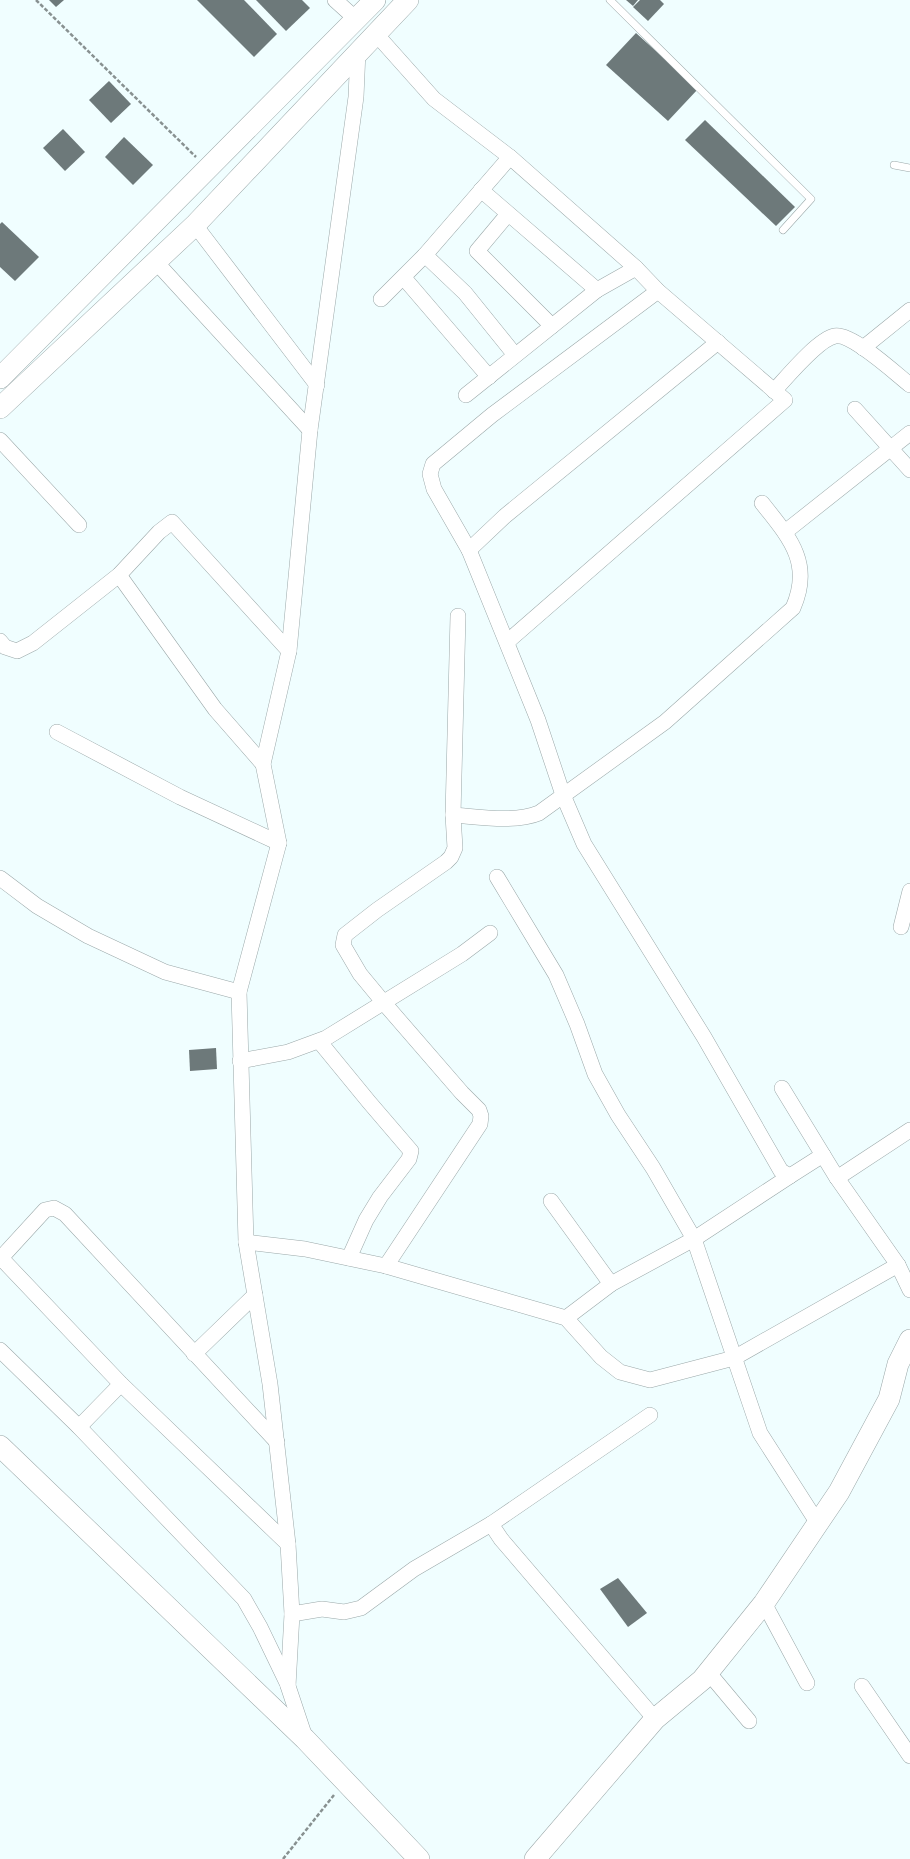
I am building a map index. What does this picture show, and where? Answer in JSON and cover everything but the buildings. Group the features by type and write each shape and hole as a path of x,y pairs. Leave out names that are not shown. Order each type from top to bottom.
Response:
{"main road":[{"path":"0,378 375,0"},
{"path":"0,408 195,225 358,51 408,0"},
{"path":"535,1859 655,1719 702,1680 764,1603 817,1522 839,1492 889,1399 898,1364 910,1340"},
{"path":"0,1446 306,1739 419,1859"}],"street":[{"path":"335,0 356,19"},
{"path":"376,34 434,99 510,157 636,268 658,290 785,400 507,642"},
{"path":"288,1686 292,1614 288,1544 270,1384 246,1242 238,992 279,843 263,764 289,651 310,430 356,97 358,51"},
{"path":"381,299 404,278 425,255 510,157"},
{"path":"480,190 597,290"},
{"path":"508,214 477,251 552,326"},
{"path":"195,225 317,385"},
{"path":"425,255 465,293 515,355"},
{"path":"156,262 310,430"},
{"path":"466,395 597,290 636,268"},
{"path":"404,278 489,376"},
{"path":"658,290 492,415 433,464 430,474 434,489 470,550 538,720 563,795 584,844 704,1037 781,1171 790,1176"},
{"path":"863,348 910,310"},
{"path":"774,391 811,352 829,338 834,336 848,338 910,385"},
{"path":"470,550 505,516 718,342"},
{"path":"855,409 910,470"},
{"path":"785,532 910,433"},
{"path":"0,440 79,525"},
{"path":"453,815 529,817 539,813 665,722 793,608 798,598 800,571 798,554 785,532 762,503"},
{"path":"0,641 5,647 18,651 33,643 119,575 159,532 172,522 289,651"},
{"path":"119,575 215,709 263,764"},
{"path":"386,1266 480,1124 481,1116 479,1110 462,1094 384,1003 346,952 343,945 345,936 376,910 451,858 455,848 453,815 458,616"},
{"path":"58,732 180,797 279,843"},
{"path":"497,877 556,975 577,1024 595,1074 618,1115 653,1168 694,1239 760,1433 817,1522"},
{"path":"0,878 38,906 88,936 165,972 238,992"},
{"path":"901,928 910,891"},
{"path":"240,1061 288,1052 319,1041 384,1003 462,954 490,933"},
{"path":"319,1041 411,1151 410,1160 380,1197 366,1220 349,1258"},
{"path":"782,1088 837,1178 898,1265 910,1290"},
{"path":"837,1178 910,1130"},
{"path":"566,1318 611,1284 694,1239 823,1155"},
{"path":"551,1201 611,1284"},
{"path":"277,1442 65,1214 54,1208 45,1210 1,1259 121,1384 288,1544"},
{"path":"246,1242 305,1249 386,1266 566,1318 601,1357 620,1372 650,1380 734,1358 898,1265"},
{"path":"194,1354 255,1295"},
{"path":"0,1350 79,1427 244,1599 260,1626 288,1686 306,1739"},
{"path":"79,1427 121,1384"},
{"path":"292,1614 322,1609 344,1612 361,1608 414,1569 491,1524 650,1415"},
{"path":"491,1524 501,1539 655,1719"},
{"path":"764,1603 807,1683"},
{"path":"708,1672 748,1721"},
{"path":"862,1686 910,1756"}],"lane":[{"path":"610,0 811,199 783,230"},
{"path":"894,165 910,168"}],"path":[{"path":"36,0 208,169"},
{"path":"283,1859 345,1782"}]}
